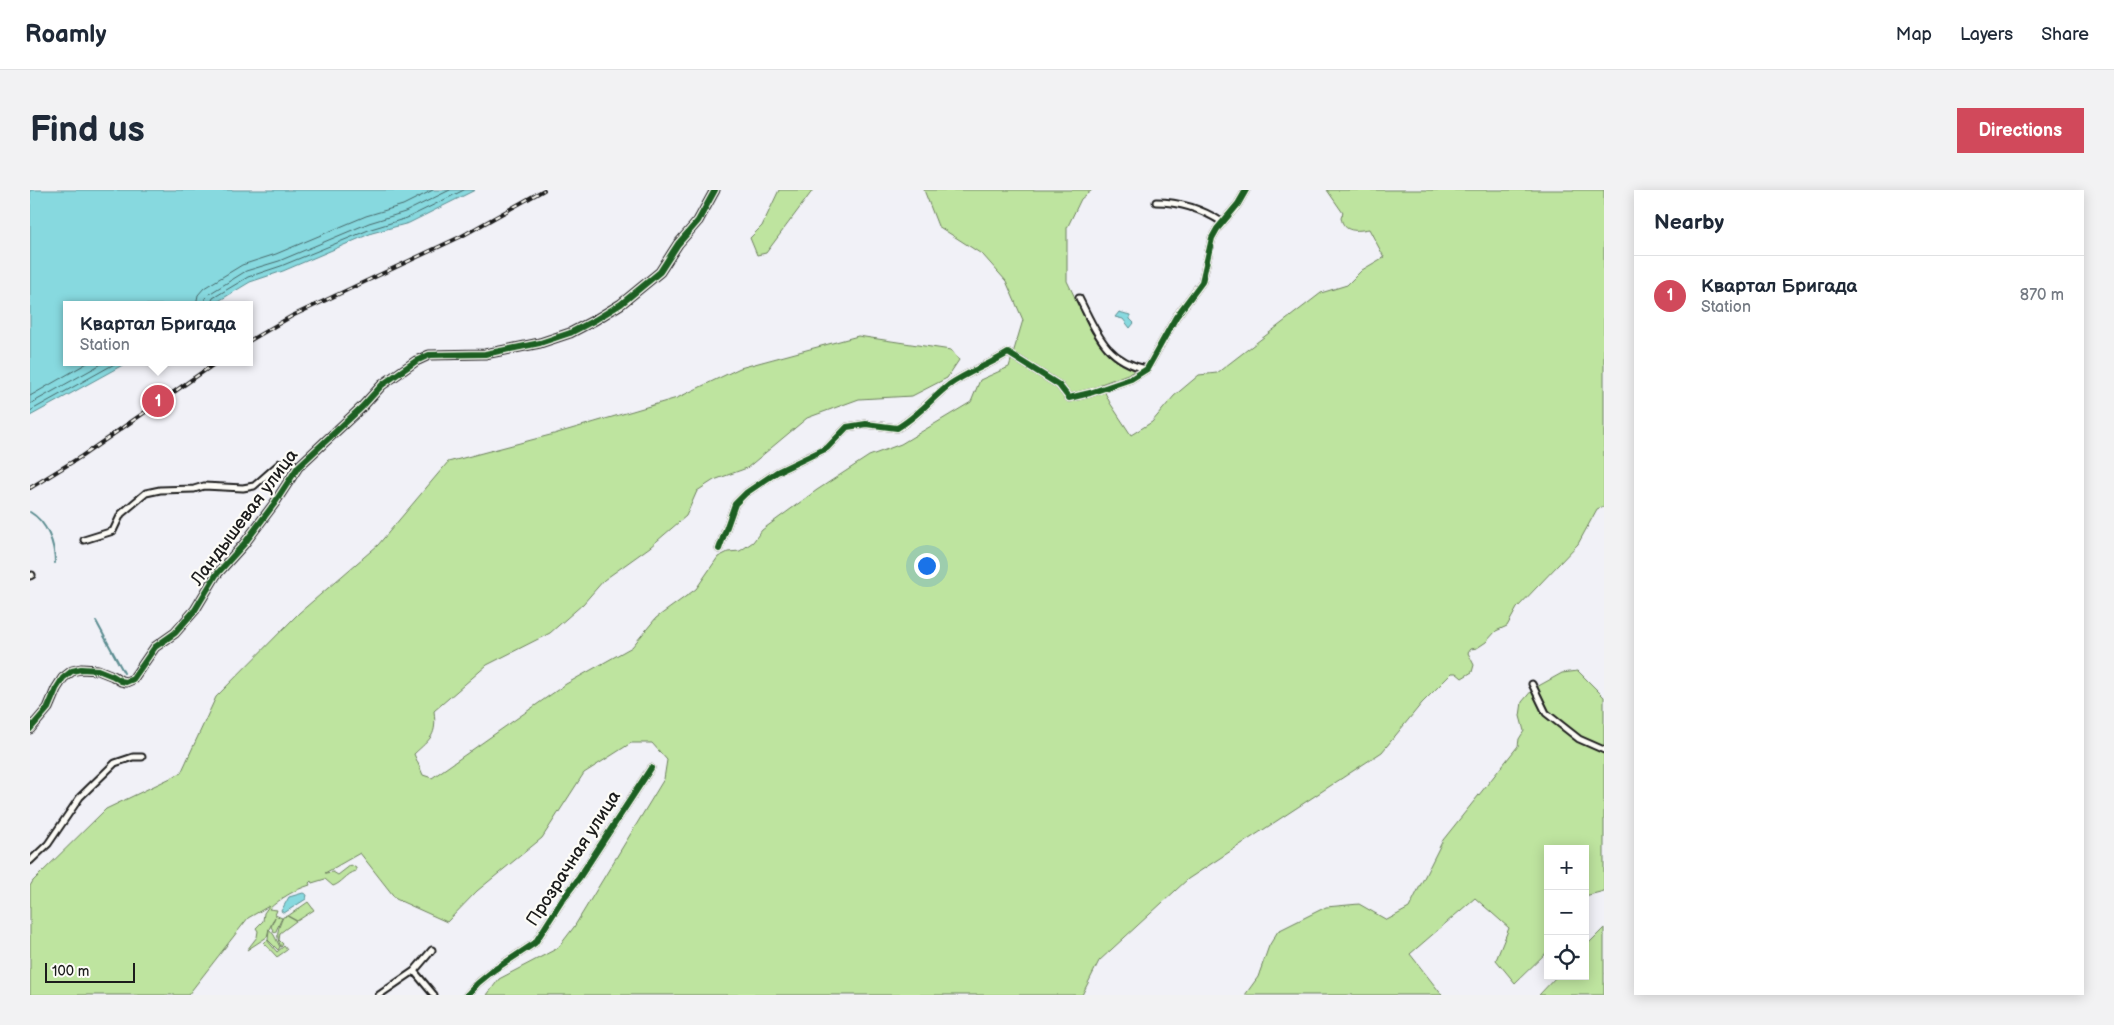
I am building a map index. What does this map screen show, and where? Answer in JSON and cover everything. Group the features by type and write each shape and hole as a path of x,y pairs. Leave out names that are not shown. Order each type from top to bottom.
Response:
{"street":[{"name":"Ландышевая улица","path":"30,729 48,708 63,678 72,672 81,669 98,670 121,681 126,682 133,679 155,647 175,632 195,610 216,575 244,544 274,504 298,467 362,407 382,385 416,361 429,355 484,354 540,343 570,333 595,320 625,300 660,272 678,244 698,221 715,190"},
{"path":"719,549 735,504 746,492 777,472 827,448 834,438 847,427 866,424 897,428 910,420 947,386 966,373 1008,352 1059,385 1069,398 1090,393 1131,378 1148,369 1176,317 1202,282 1212,238 1222,222 1238,204 1246,190"},
{"path":"1156,202 1173,202 1208,212 1222,222"},
{"path":"1079,298 1103,343 1112,355 1130,364 1148,369"},
{"path":"84,540 114,531 121,514 146,493 160,490 194,489 204,486 249,487 259,482 280,463 291,462 298,467"},
{"path":"1532,684 1546,713 1579,739 1604,750"},
{"path":"30,861 48,844 80,797 115,763 133,757 142,757"},
{"name":"Прозрачная улица","path":"468,995 483,978 535,943 651,768"},
{"path":"379,995 414,971 432,950"},
{"path":"414,971 434,995"}],"green space":[{"path":"779,190 813,190 766,253 757,255 750,238 762,226"},
{"path":"924,190 1092,190 1081,199 1067,228 1067,281 1092,333 1110,356 1133,367 1133,372 1101,384 1110,403 1131,435 1152,422 1174,396 1199,375 1217,373 1321,293 1347,285 1362,270 1384,257 1369,229 1352,230 1345,226 1341,218 1343,213 1327,190 1604,190 1604,506 1597,509 1578,544 1517,608 1507,626 1496,631 1486,642 1477,648 1471,649 1468,653 1474,665 1472,672 1462,678 1456,673 1452,673 1422,703 1382,752 1188,879 1099,961 1082,995 487,995 499,979 558,948 574,927 664,779 667,760 652,743 631,743 584,773 542,838 477,891 447,922 396,899 360,853 325,873 333,872 338,875 351,865 356,868 356,871 349,874 336,885 333,886 325,879 312,883 311,881 310,885 293,892 269,909 277,910 275,915 282,918 275,933 271,927 275,917 269,929 267,937 247,950 257,937 258,931 256,928 263,921 264,913 269,906 248,918 188,995 30,995 30,886 33,881 106,809 181,773 216,697 299,613 378,545 448,462 554,434 677,398 740,368 858,336 951,350 959,360 947,378 912,396 859,399 807,418 747,468 714,480 697,491 686,516 650,547 604,580 583,604 550,633 487,665 434,711 435,726 432,736 414,754 423,775 432,778 566,684 632,647 656,618 696,589 718,557 728,552 740,551 753,542 762,530 817,490 869,456 901,444 971,402 980,380 1009,367 1023,320 1006,281 983,255 938,226"},
{"path":"1578,671 1604,697 1604,891 1589,895 1589,845 1544,845 1544,955 1515,983 1496,960 1509,928 1475,898 1410,954 1442,995 1245,995 1258,977 1269,946 1278,931 1326,907 1359,904 1387,920 1409,908 1443,840 1518,746 1519,739 1524,731 1520,716 1522,702 1533,689 1562,673"},
{"path":"308,902 314,910 297,921 288,916"},
{"path":"287,916 296,921 280,933 279,940 283,944 281,947 278,939 278,932 283,917"},
{"path":"1604,928 1604,995 1539,995 1553,980 1589,980 1589,943"},
{"path":"269,929 280,947 278,950 268,940"},
{"path":"267,940 277,952 284,946 287,950 277,957 264,943"}],"water":[{"path":"30,190 475,190 409,223 372,233 283,271 250,282 219,301 63,301 63,366 121,366 30,416"},
{"path":"1119,312 1130,315 1130,319 1134,323 1130,328 1123,319 1115,317"},
{"path":"303,893 307,895 306,899 284,913 281,911 289,897"}],"waterway":[{"path":"30,512 36,516 49,534 52,541 55,563"},
{"path":"96,621 124,673"}],"railway":[{"path":"253,339 292,316 462,236 544,190"},
{"path":"30,488 82,456 211,366"}],"cycle path":[{"path":"30,729 48,708 63,678 72,671 81,669 98,670 121,681 126,682 133,679 155,647 175,633 195,610 216,575 244,544 274,504 298,467 362,407 382,385 416,361 429,355 485,354 540,343 570,333 595,320 621,304 660,272 678,244 698,221 715,190"},
{"path":"719,549 735,504 746,493 777,472 827,448 847,427 866,424 897,428 911,419 949,385 1008,353 1059,385 1069,398 1131,379 1147,369 1176,317 1202,282 1212,238 1238,204 1246,190"},
{"path":"467,995 494,970 535,943 651,768"}],"place":[{"name":"Квартал Бригада","path":"158,401"}]}
